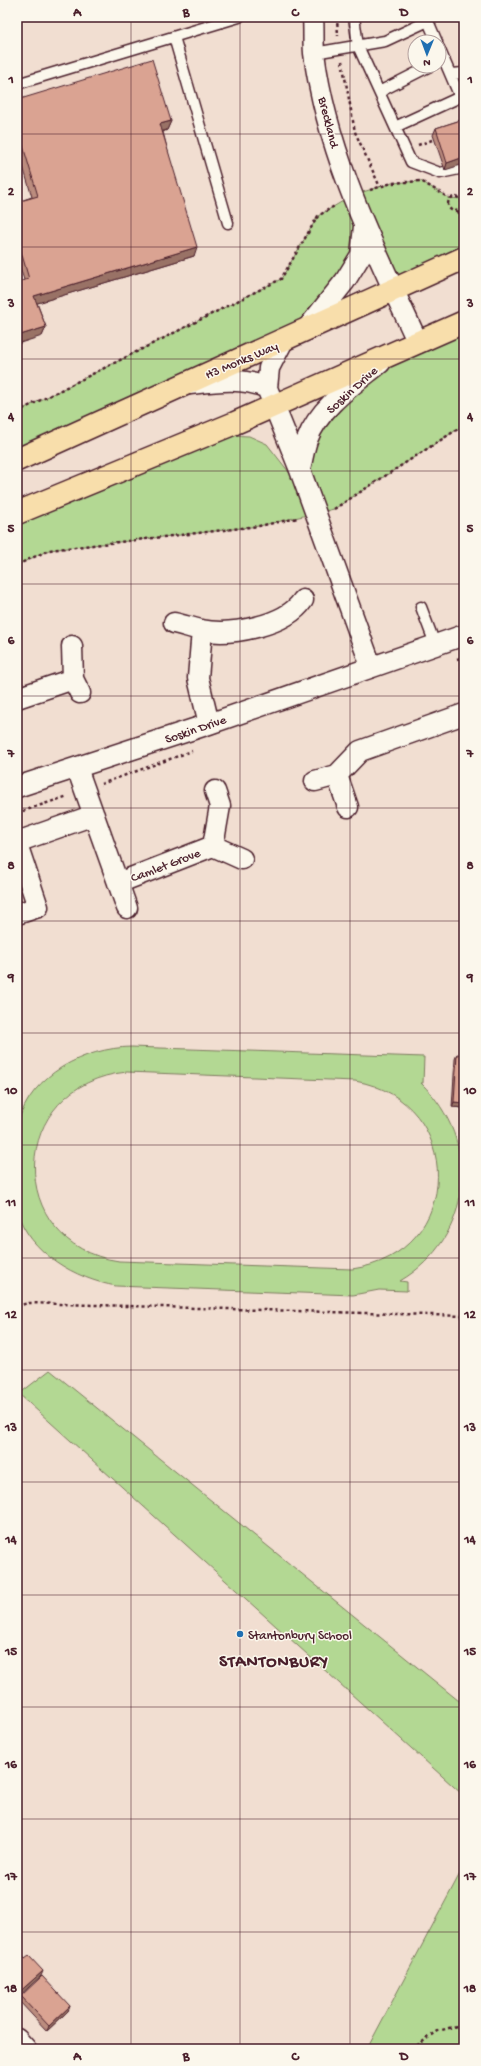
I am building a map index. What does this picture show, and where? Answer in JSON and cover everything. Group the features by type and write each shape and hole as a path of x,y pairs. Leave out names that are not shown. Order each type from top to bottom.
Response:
{"main road":[{"name":"H3 Monks Way","path":"17,460 250,353 283,341 457,262"},
{"path":"17,513 270,397 389,356 464,322"}],"street":[{"name":"Breckland","path":"313,17 314,53 338,156 365,224 418,343"},
{"path":"306,330 345,281 361,254 365,224"},
{"path":"283,341 269,368 270,397 300,470 371,666"},
{"name":"Soskin Drive","path":"300,470 307,439 316,422 344,392 389,356"},
{"path":"183,385 226,381 256,382 270,397"},
{"path":"174,623 202,630 250,628 272,622 304,607"},
{"path":"202,630 198,678 209,724"},
{"name":"Soskin Drive","path":"17,787 209,724 464,634"},
{"path":"17,698 76,686 72,646"},
{"path":"315,781 337,775 360,751 464,714"},
{"name":"Camlet Grove","path":"77,768 127,908"},
{"path":"337,775 348,807"},
{"name":"Camlet Grove","path":"213,846 220,806 215,792"},
{"path":"17,914 38,907 17,843 94,815"},
{"name":"Camlet Grove","path":"118,883 213,846 242,859"},
{"path":"17,2040 26,2049"}],"lane":[{"path":"17,84 239,17"},
{"path":"354,17 358,46 411,162 423,168 440,173 464,168"},
{"path":"314,53 385,41 427,19 434,34"},
{"path":"174,36 228,223"},
{"path":"395,127 460,97 451,74 447,68"},
{"path":"451,74 464,73"},
{"path":"379,92 414,74"},
{"path":"421,607 435,644"}],"path":[{"path":"337,17 340,49 355,132 380,188"},
{"path":"17,412 282,279 318,216 353,195 380,188 392,182 421,181 449,198 459,198 463,200 462,209 458,212"},
{"path":"449,198 448,204 450,208 458,212 464,225"},
{"path":"17,565 49,550 259,526 334,509 464,425"},
{"path":"17,1306 28,1303 464,1316"},
{"path":"412,2049 438,2030 464,2024"},
{"path":"268,2049 273,2047 293,2049"}],"green space":[{"path":"421,181 449,198 464,199 464,258 394,291 377,253 361,255 306,330 17,460 17,412 281,279 318,216 353,195 392,183"},
{"path":"464,322 464,425 334,509 259,526 49,550 17,565 17,515 228,435 249,436 267,444 292,476 300,499 316,513 307,439 344,392"},
{"path":"131,1047 424,1057 423,1083 421,1083 440,1106 454,1132 460,1160 461,1187 455,1214 443,1240 425,1262 400,1281 407,1282 407,1291 379,1290 353,1295 116,1286 85,1277 56,1262 32,1239 23,1226 17,1211 16,1138 18,1123 25,1106 35,1091 47,1078 62,1067 78,1059 96,1052","holes":["127,1072 355,1081 391,1094 417,1116 433,1145 438,1176 432,1208 416,1236 389,1257 352,1269 119,1261 81,1249 55,1226 39,1197 34,1165 41,1133 59,1104 87,1083"]},
{"path":"50,1370 464,1705 463,1795 19,1394"},
{"path":"464,1866 464,2049 367,2049"}],"building":[{"path":"152,59 171,121 160,124 197,247 34,296 46,327 17,336 17,282 29,279 17,238 17,202 38,196 17,126 17,100"},
{"path":"464,119 464,157 447,163 436,128"},
{"path":"457,1054 464,1055 464,1103 454,1102"},
{"path":"17,1950 25,1959 29,1956 43,1971 17,1994"},
{"path":"42,1976 70,2006 49,2026 21,1996"}],"place":[{"name":"Stantonbury School","path":"240,1634"}],"district":[{"name":"STANTONBURY","path":"274,1660"}]}
